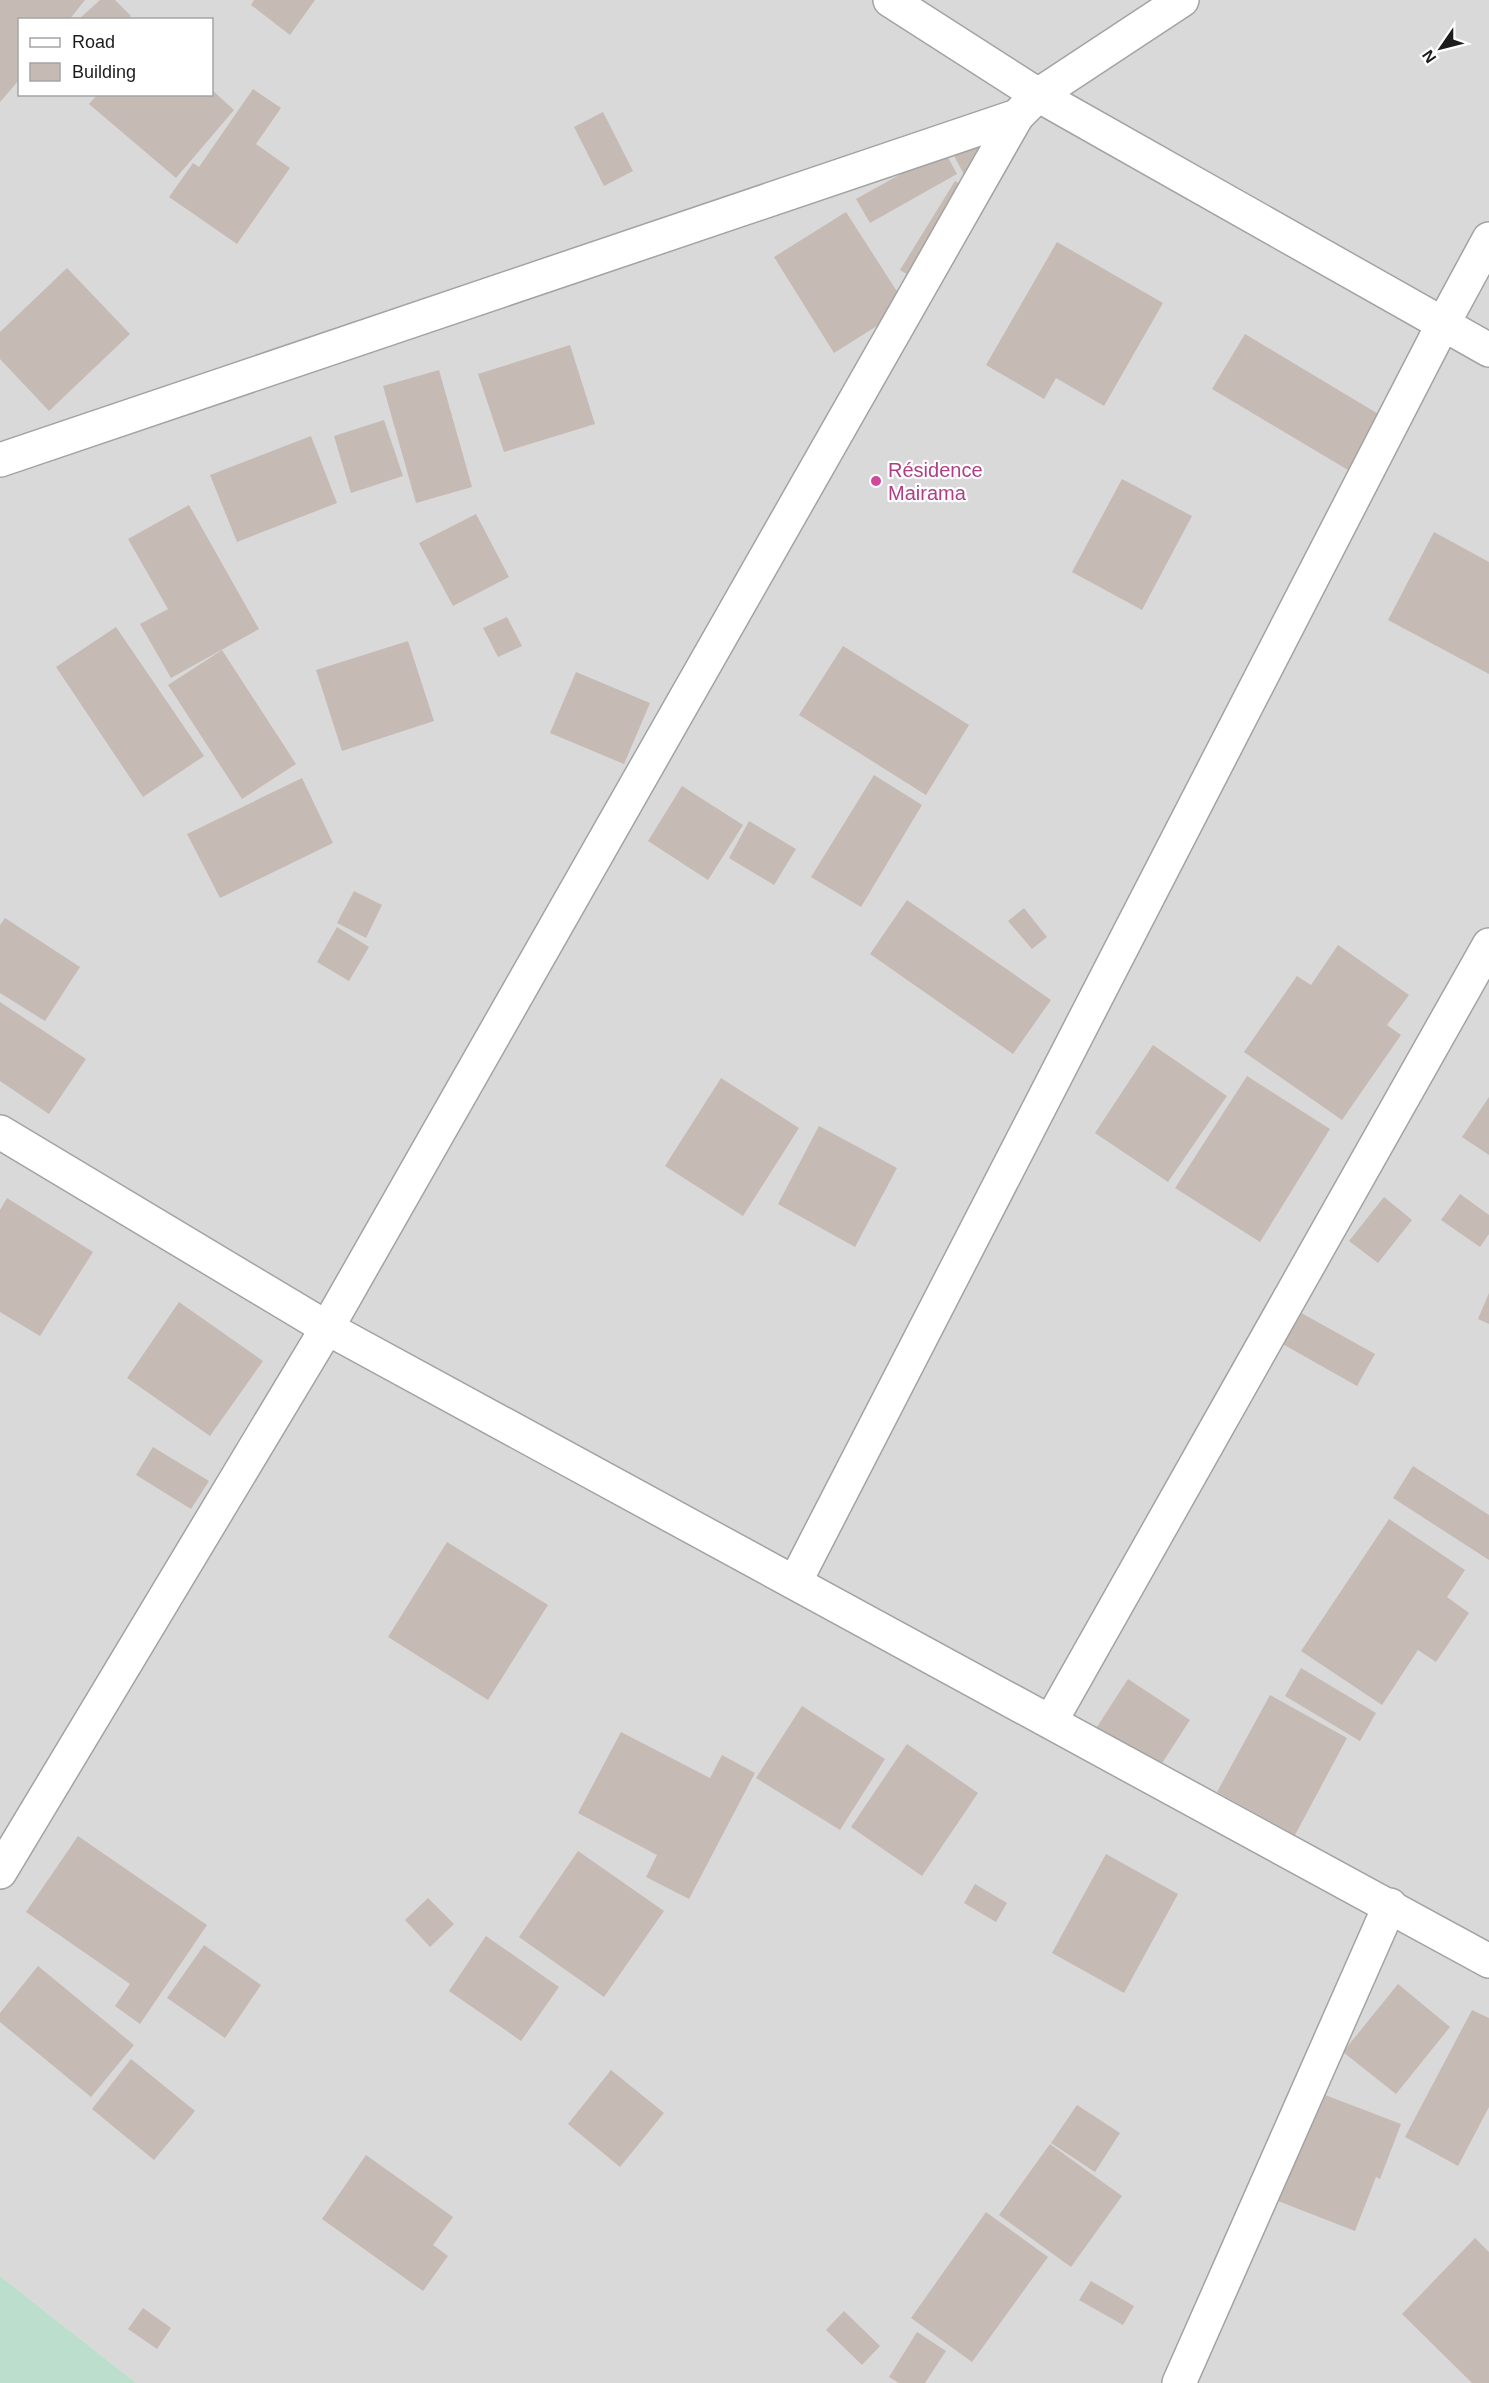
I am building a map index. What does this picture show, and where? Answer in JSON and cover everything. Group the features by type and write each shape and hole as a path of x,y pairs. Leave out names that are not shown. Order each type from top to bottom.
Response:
{"street":[{"path":"890,0 1027,106 1489,350"},
{"path":"0,460 1027,106 1182,0"},
{"path":"0,1872 327,1328 1027,106"},
{"path":"795,1582 1443,324 1489,239"},
{"path":"1051,1721 1489,945"},
{"path":"0,1132 327,1328 1390,1905 1489,1961"},
{"path":"1179,2383 1390,1905"}],"shaded area":[{"path":"0,0 1489,0 1489,2383 136,2383 0,2276"}],"green space":[{"path":"0,2276 136,2383 0,2383"}],"building":[{"path":"0,0 85,0 71,18 18,18 18,81 0,102"},
{"path":"100,0 115,0 131,16 129,18 80,18"},
{"path":"254,0 315,0 290,35 251,5"},
{"path":"253,89 281,108 256,144 290,168 237,244 169,197 193,163 199,167"},
{"path":"213,91 234,110 176,178 89,104 96,96 213,96"},
{"path":"603,112 633,171 604,186 574,127"},
{"path":"981,134 999,168 969,184 951,150"},
{"path":"944,150 957,174 870,223 856,199"},
{"path":"955,181 979,197 925,285 900,270"},
{"path":"846,212 907,307 834,353 774,257"},
{"path":"1057,242 1163,303 1104,406 1056,378 1044,399 986,365"},
{"path":"67,268 130,334 49,411 0,359 0,332"},
{"path":"1245,334 1385,418 1353,473 1212,389"},
{"path":"570,345 595,424 504,452 478,374"},
{"path":"439,370 472,487 416,503 383,386"},
{"path":"384,420 403,476 351,493 334,436"},
{"path":"311,436 337,503 237,542 210,475"},
{"path":"1122,479 1192,516 1142,610 1072,572"},
{"path":"189,505 259,629 171,678 140,624 168,609 128,539"},
{"path":"476,514 509,577 453,606 419,543"},
{"path":"1434,532 1489,562 1489,674 1388,620"},
{"path":"507,617 522,646 498,657 483,628"},
{"path":"116,627 204,756 143,797 56,667"},
{"path":"408,641 434,721 342,751 316,670"},
{"path":"843,646 969,725 926,795 799,715"},
{"path":"222,650 296,764 242,799 168,685"},
{"path":"576,672 650,703 624,764 550,733"},
{"path":"874,775 922,805 861,907 811,877"},
{"path":"302,778 333,843 220,898 187,834"},
{"path":"682,786 743,825 708,880 648,841"},
{"path":"749,821 796,849 774,885 729,858"},
{"path":"354,891 382,905 366,938 337,923"},
{"path":"907,900 1051,1000 1013,1054 870,954"},
{"path":"1024,908 1047,937 1032,949 1008,921"},
{"path":"5,918 80,967 45,1021 0,993 0,925"},
{"path":"337,927 369,947 349,981 317,962"},
{"path":"1338,945 1409,995 1387,1025 1401,1035 1342,1120 1244,1052 1297,976 1311,985"},
{"path":"0,1002 86,1059 49,1114 0,1081"},
{"path":"1153,1045 1227,1096 1168,1182 1095,1133"},
{"path":"1247,1076 1330,1129 1260,1242 1175,1188"},
{"path":"721,1078 799,1128 743,1216 665,1166"},
{"path":"1489,1097 1489,1155 1462,1137"},
{"path":"819,1126 897,1168 855,1247 778,1204"},
{"path":"1460,1194 1489,1215 1489,1234 1480,1247 1441,1220"},
{"path":"1384,1197 1412,1220 1378,1263 1349,1241"},
{"path":"7,1198 93,1252 40,1336 0,1312 0,1210"},
{"path":"1489,1293 1489,1324 1478,1319"},
{"path":"179,1302 263,1361 210,1436 127,1378"},
{"path":"1296,1310 1375,1354 1357,1386 1279,1342"},
{"path":"153,1447 209,1481 191,1509 136,1475"},
{"path":"1413,1466 1489,1515 1489,1560 1393,1498"},
{"path":"1389,1519 1465,1570 1447,1597 1469,1613 1436,1662 1418,1650 1382,1705 1301,1651"},
{"path":"447,1542 548,1605 488,1700 388,1637"},
{"path":"1301,1668 1376,1713 1360,1741 1285,1696"},
{"path":"1128,1679 1190,1720 1157,1771 1095,1730"},
{"path":"1270,1695 1347,1738 1295,1835 1217,1792"},
{"path":"802,1706 885,1759 840,1830 756,1778"},
{"path":"621,1732 710,1778 722,1755 755,1773 689,1899 646,1877 657,1855 578,1813"},
{"path":"907,1744 978,1793 922,1876 851,1827"},
{"path":"78,1836 207,1925 140,2024 115,2006 130,1984 26,1912"},
{"path":"578,1851 664,1911 604,1997 519,1937"},
{"path":"1106,1854 1178,1894 1124,1993 1052,1953"},
{"path":"975,1884 1007,1903 996,1922 964,1903"},
{"path":"428,1898 454,1924 430,1947 405,1920"},
{"path":"486,1936 559,1987 521,2041 449,1991"},
{"path":"204,1945 261,1985 225,2038 167,1998"},
{"path":"38,1966 134,2045 91,2097 0,2022 0,2013"},
{"path":"1398,1984 1450,2027 1396,2094 1343,2052"},
{"path":"1472,2010 1489,2018 1489,2107 1458,2166 1405,2137"},
{"path":"131,2059 195,2111 154,2160 92,2109"},
{"path":"611,2070 664,2113 620,2167 568,2124"},
{"path":"1320,2093 1401,2124 1380,2179 1376,2177 1355,2231 1278,2201"},
{"path":"1077,2105 1120,2133 1095,2172 1051,2143"},
{"path":"1050,2144 1122,2196 1071,2267 999,2215"},
{"path":"366,2155 453,2217 433,2245 448,2256 423,2291 322,2219"},
{"path":"986,2212 1048,2257 972,2362 911,2318"},
{"path":"1475,2238 1489,2252 1489,2383 1472,2383 1402,2314"},
{"path":"1091,2281 1134,2306 1123,2325 1079,2300"},
{"path":"143,2308 171,2328 157,2349 128,2329"},
{"path":"844,2311 880,2346 862,2365 826,2330"},
{"path":"917,2332 946,2351 925,2383 899,2383 889,2377"}],"place":[{"name":"Résidence Mairama","path":"876,481"}]}
